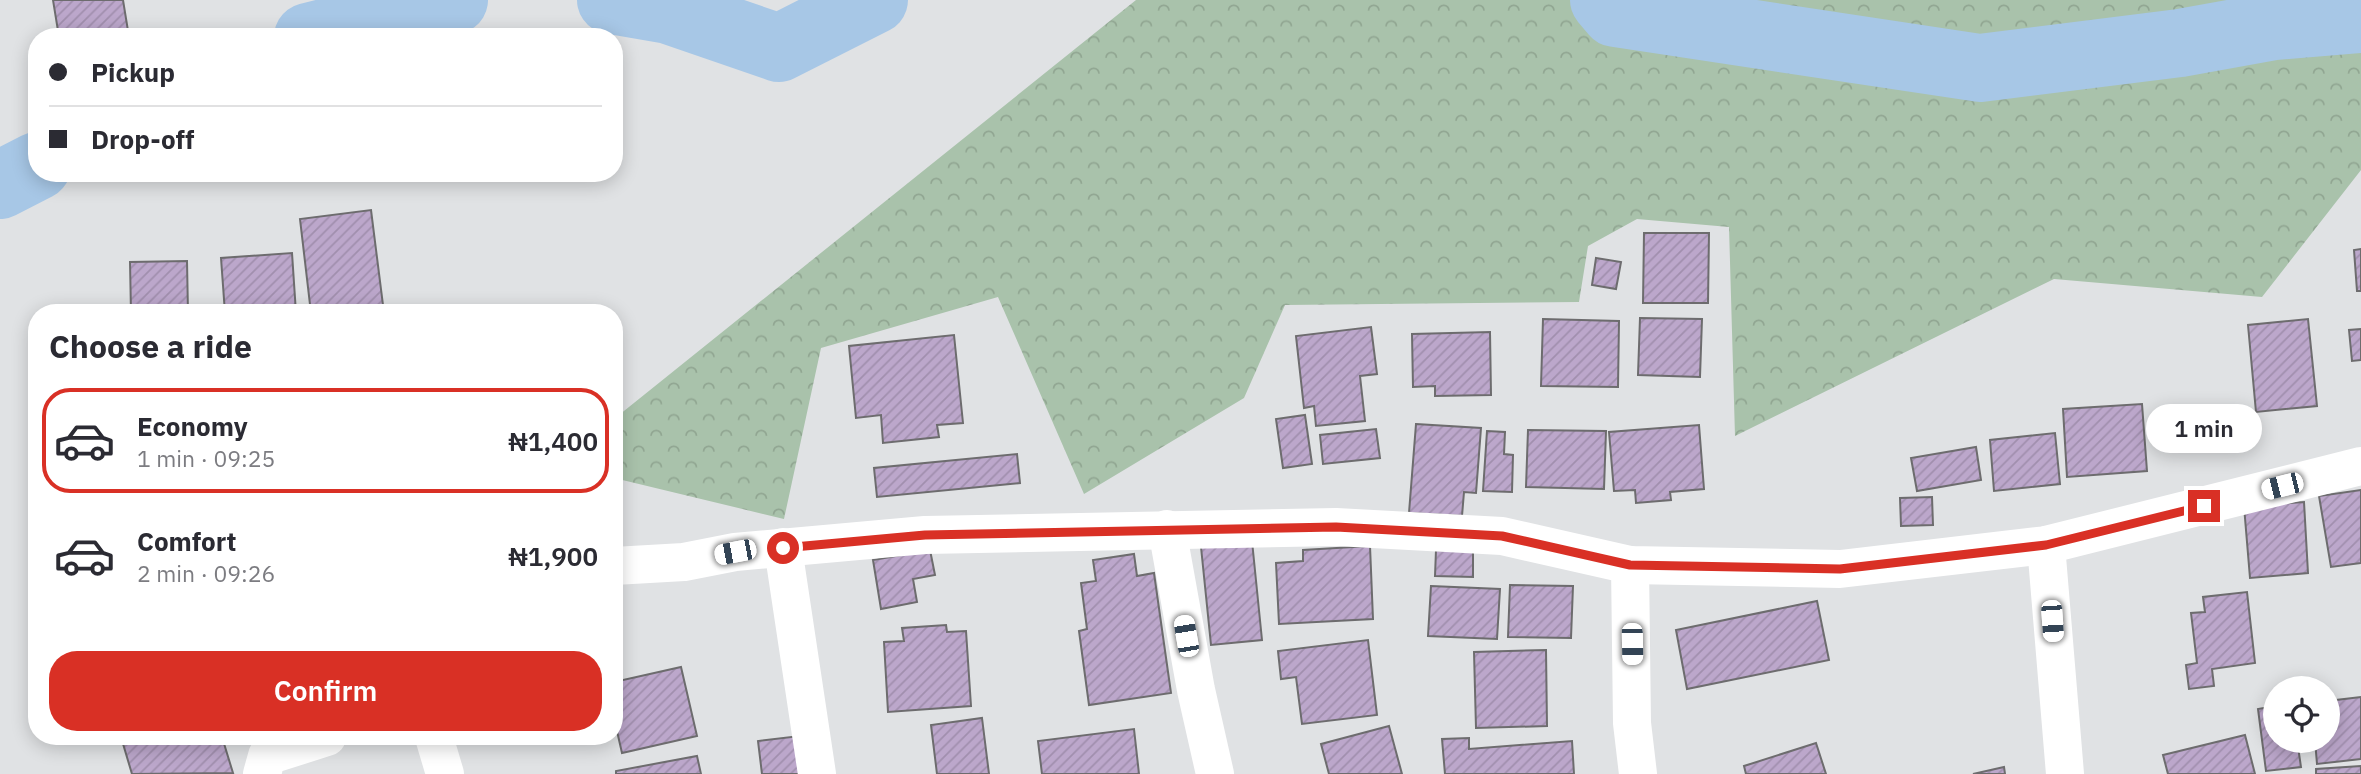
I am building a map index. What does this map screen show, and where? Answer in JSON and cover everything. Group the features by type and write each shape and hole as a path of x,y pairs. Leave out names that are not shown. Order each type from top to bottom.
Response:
{"street":[{"path":"623,565 684,562 735,552 925,535 1336,527 1502,536 1630,565 1840,569 2046,545 2361,467"},
{"path":"1167,529 1196,690 1215,774"},
{"path":"2046,545 2064,774"},
{"path":"783,548 817,774"},
{"path":"1630,565 1632,723 1638,774"},
{"path":"262,774 267,756 302,745"},
{"path":"436,745 445,774"}],"green space":[{"path":"1136,0 2327,0 2361,40 2361,170 2262,297 2054,279 1735,436 1729,227 1637,219 1588,246 1579,302 1285,305 1244,398 1084,494 998,297 821,348 784,519 623,480 623,412"}],"building":[{"path":"53,0 123,0 128,28 58,28"},
{"path":"371,210 383,304 310,304 300,219"},
{"path":"1644,233 1709,233 1708,303 1643,303"},
{"path":"2361,249 2361,291 2357,291 2354,250"},
{"path":"292,253 295,304 224,304 221,258"},
{"path":"1596,258 1621,262 1616,289 1592,285"},
{"path":"187,261 188,304 131,304 130,262"},
{"path":"1640,318 1702,319 1700,377 1638,375"},
{"path":"1543,319 1619,321 1618,387 1541,386"},
{"path":"2308,319 2317,406 2256,412 2248,325"},
{"path":"1371,327 1377,374 1360,376 1365,421 1316,426 1314,406 1304,408 1296,336"},
{"path":"2361,329 2361,360 2352,361 2349,330"},
{"path":"1490,332 1491,395 1435,396 1435,386 1413,387 1412,334"},
{"path":"954,335 963,423 937,425 939,437 883,443 881,415 856,418 849,346"},
{"path":"2142,404 2147,471 2067,477 2063,409"},
{"path":"1305,415 1312,464 1283,468 1276,419"},
{"path":"1416,424 1481,428 1476,493 1464,492 1462,516 1409,513"},
{"path":"1699,425 1704,489 1670,492 1671,500 1636,503 1635,490 1614,491 1609,432"},
{"path":"1376,429 1380,458 1323,464 1320,435"},
{"path":"1528,430 1606,431 1604,489 1526,487"},
{"path":"1487,431 1505,432 1504,454 1513,455 1512,492 1483,491"},
{"path":"2055,433 2060,484 1994,491 1990,440"},
{"path":"1976,447 1981,480 1917,491 1911,458"},
{"path":"1017,454 1020,483 877,497 874,468"},
{"path":"2361,490 2361,563 2331,567 2319,496"},
{"path":"1932,497 1933,525 1901,526 1900,498"},
{"path":"2304,502 2308,573 2250,578 2244,506"},
{"path":"1252,541 1262,640 1211,645 1201,547"},
{"path":"1370,546 1373,619 1279,624 1276,563 1303,561 1303,550"},
{"path":"930,550 935,575 913,579 917,602 881,609 873,560"},
{"path":"1436,550 1473,551 1473,577 1435,576"},
{"path":"1134,554 1137,576 1154,573 1171,693 1089,705 1079,631 1087,629 1081,583 1096,581 1093,560"},
{"path":"1510,585 1573,586 1571,638 1508,637"},
{"path":"1431,586 1500,589 1497,639 1428,636"},
{"path":"2247,592 2255,663 2212,669 2214,686 2189,689 2186,665 2197,663 2191,613 2205,612 2203,597"},
{"path":"1817,601 1829,660 1687,689 1676,630"},
{"path":"946,625 947,632 966,631 971,706 888,712 884,642 904,641 902,628"},
{"path":"1368,640 1377,715 1302,724 1296,677 1281,679 1278,651"},
{"path":"1546,650 1547,726 1476,728 1474,652"},
{"path":"681,667 697,736 622,753 623,680"},
{"path":"2361,697 2361,759 2317,764 2316,753 2340,753 2340,700"},
{"path":"2263,708 2263,748 2258,709"},
{"path":"982,718 989,774 937,774 931,725"},
{"path":"1389,726 1402,774 1329,774 1321,744"},
{"path":"1134,729 1139,774 1042,774 1038,741"},
{"path":"808,735 813,774 762,774 758,741"},
{"path":"2245,735 2255,774 2168,774 2163,755"},
{"path":"1469,738 1469,749 1572,741 1574,774 1445,774 1442,739"},
{"path":"1816,743 1826,774 1746,774 1744,766"},
{"path":"123,745 224,745 233,773 132,774"},
{"path":"2264,753 2299,753 2301,767 2266,771"},
{"path":"697,756 701,774 616,774 616,771"},
{"path":"2361,766 2361,774 2316,774 2316,769"},
{"path":"2004,767 2005,774 1973,774"}],"waterway":[{"path":"344,28 454,0"},
{"path":"611,0 669,10 779,48 874,0"},
{"path":"1604,0 1615,13 1980,68 2180,43 2274,26 2361,19"},
{"path":"0,185 28,171"}],"route":[{"path":"783,548 925,535 1336,527 1502,536 1630,565 1840,569 2046,545 2204,506"}]}
